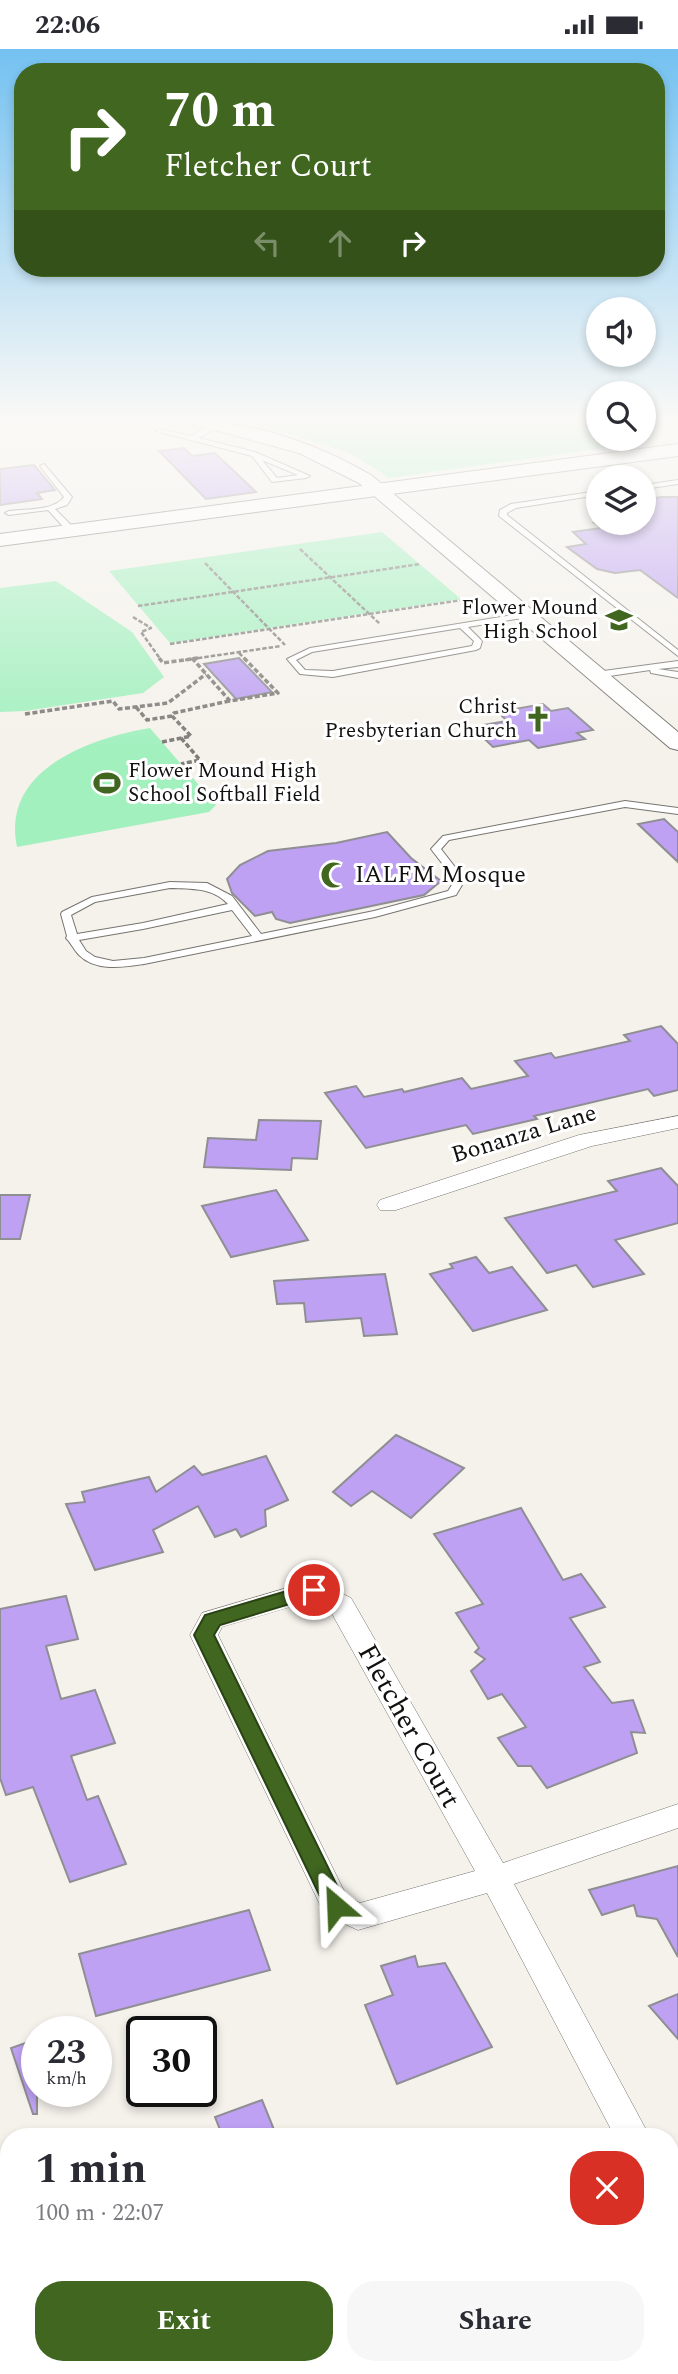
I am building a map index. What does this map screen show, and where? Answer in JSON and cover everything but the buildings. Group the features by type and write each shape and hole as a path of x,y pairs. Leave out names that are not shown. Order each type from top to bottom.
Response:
{"main road":[{"path":"0,541 83,530"}],"street":[{"path":"424,530 678,743"},
{"name":"Bonanza Lane","path":"388,1205 587,1140 678,1122"},
{"name":"Fletcher Court","path":"495,1878 358,1917 336,1906 204,1635 212,1620 314,1590 341,1605 495,1878 627,2128"},
{"path":"495,1878 678,1816"}],"lane":[{"path":"519,530 678,654"},
{"path":"461,625 478,641 477,647 465,652 332,674 303,672 291,659 310,650 393,637 461,625 525,615"},
{"path":"596,675 678,664"},
{"path":"640,668 678,675"},
{"path":"258,937 228,898 207,886 170,885 92,900 66,914 71,938 91,961 114,966 258,937 386,911 452,893 460,880 436,849 446,838 625,804 678,811"},
{"path":"71,938 234,906"}],"path":[{"path":"300,549 393,637"},
{"path":"133,617 151,628 141,632 163,663 286,646 205,563"},
{"path":"138,605 420,564"},
{"path":"170,644 462,600"},
{"path":"136,707 147,720 172,716 179,710 278,693 238,652"},
{"path":"192,658 230,701"},
{"path":"25,713 113,701 119,709 169,703 206,674"},
{"path":"162,742 191,736 172,716"},
{"path":"181,738 200,760 181,764"}],"green space":[{"path":"382,532 461,599 170,643 109,571"},
{"path":"56,581 132,632 164,677 143,693 25,711 0,712 0,588"},
{"name":"Flower Mound High School Softball Field","path":"150,728 216,805 209,812 17,847 16,819 23,796 37,777 57,761 80,749 104,739"}],"place":[{"name":"Flower Mound High School","path":"619,620"},
{"name":"Christ Presbyterian Church","path":"538,719"},
{"name":"Flower Mound High School Softball Field","path":"107,783"},
{"name":"IALFM Mosque","path":"334,875"}],"route":[{"path":"314,1590 212,1620 204,1635 336,1906"}]}
